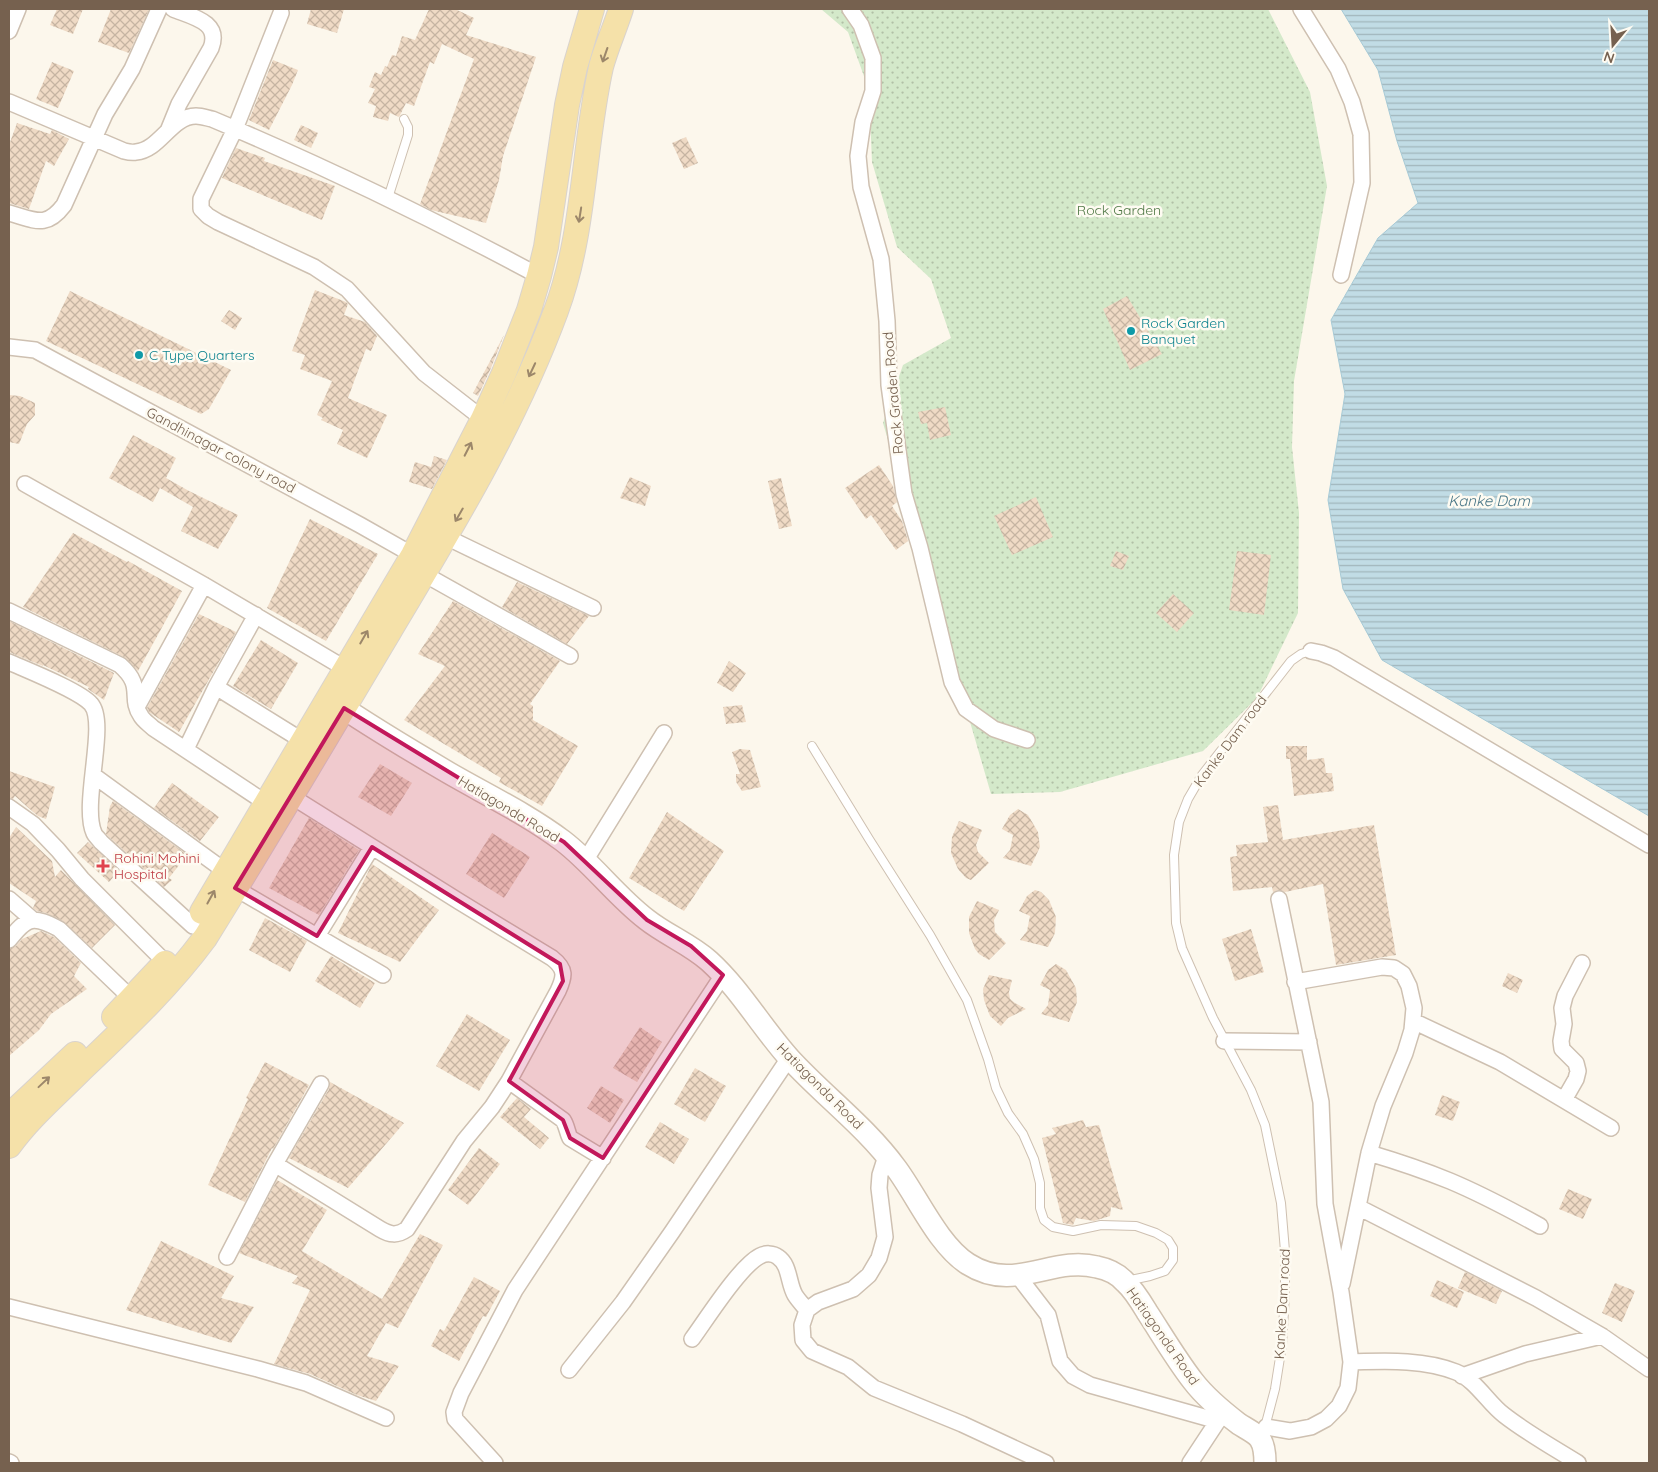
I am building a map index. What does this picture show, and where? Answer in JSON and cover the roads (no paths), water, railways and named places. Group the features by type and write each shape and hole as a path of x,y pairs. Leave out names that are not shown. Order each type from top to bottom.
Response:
{"main road":[{"path":"9,1116 132,999 166,963 230,879 291,796 336,703 422,564 529,310 546,247 567,105 575,67 592,9"},
{"path":"9,1146 40,1110 152,1002 205,938 230,879 266,803 303,741 336,703 346,669 422,564 446,537 505,428 557,309 570,266 601,66 621,9"}],"street":[{"path":"9,31 18,9"},
{"path":"9,213 47,221 55,217 64,205 104,114 132,70 158,9"},
{"path":"168,131 179,104 215,39 214,31 208,25 173,9"},
{"name":"Rock Graden Road","path":"850,9 861,25 873,58 872,91 863,122 858,156 860,187 881,259 887,321 890,385 904,494 920,548 952,682 966,709 994,729 1027,740"},
{"path":"1300,9 1338,69 1352,102 1361,134 1362,183 1341,275"},
{"path":"281,13 235,129 201,199 201,209 218,222 314,267 346,289 424,373 483,418"},
{"path":"9,102 124,151 136,152 146,149 186,118 197,116 212,120 447,226 539,276"},
{"name":"Gandhinagar colony road","path":"9,347 35,350 360,525 570,656"},
{"path":"25,484 204,585 346,669"},
{"path":"446,537 593,608"},
{"path":"137,707 204,585"},
{"path":"9,611 120,665 135,682 137,707 141,717 153,728 266,803"},
{"path":"186,749 216,687 256,615"},
{"name":"Kanke Dam road","path":"1311,651 1321,652 1334,658 1649,845"},
{"path":"9,662 79,695 90,703 97,716 91,807 94,833 101,842 193,926"},
{"path":"216,687 303,741"},
{"name":"Hatiagonda Road","path":"336,703 447,772 532,820 564,842 647,920 670,936 691,946 708,960 789,1058 873,1139 954,1253 968,1264 984,1272 1000,1276 1018,1276 1066,1266 1083,1265 1098,1267 1113,1273 1124,1281 1136,1296 1193,1381 1221,1417 1263,1432"},
{"path":"585,861 664,733"},
{"path":"93,776 230,879 317,936 383,975"},
{"path":"275,1164 388,1234 395,1235 401,1233 407,1228 464,1141 492,1107 509,1081 563,981 564,972 560,964 291,796"},
{"path":"9,806 32,824 58,850 82,879 166,963"},
{"path":"317,936 372,847"},
{"path":"9,899 34,920"},
{"path":"1265,1463 1263,1432 1311,1428 1326,1419 1339,1406 1348,1388 1350,1362 1341,1292 1325,1204 1321,1102 1279,899"},
{"path":"9,940 21,925 34,920 45,921 59,929 132,999"},
{"path":"1564,1100 1576,1079 1578,1070 1576,1063 1562,1049 1561,1041 1564,1024 1562,1008 1565,996 1582,962"},
{"path":"1295,982 1382,967 1394,968 1403,974 1409,986 1414,1008 1412,1030 1405,1053 1383,1106 1369,1153 1341,1292"},
{"path":"495,1463 455,1419 454,1412 461,1392 515,1290 723,976"},
{"path":"1413,1021 1500,1062 1612,1128"},
{"path":"1224,1041 1309,1042"},
{"path":"569,1370 622,1302 672,1232 789,1058"},
{"path":"509,1081 563,1120 570,1138 603,1158"},
{"path":"227,1257 275,1164 321,1084"},
{"path":"1369,1153 1409,1165 1450,1181 1540,1226"},
{"path":"886,1156 880,1176 879,1188 885,1237 879,1258 868,1275 854,1288 818,1302 807,1310 802,1325 804,1340 812,1351 848,1367 874,1388 962,1424 1046,1463"},
{"path":"1358,1207 1536,1298 1602,1336 1649,1369"},
{"path":"692,1340 730,1287 748,1266 760,1256 768,1253 778,1257 786,1266 795,1295 807,1310"},
{"path":"1018,1276 1048,1315 1060,1361 1072,1376 1090,1385 1221,1417 1190,1463"},
{"path":"9,1307 258,1369 306,1383 386,1418"},
{"path":"1462,1376 1525,1354 1602,1336"},
{"path":"1350,1362 1387,1361 1416,1364 1442,1368 1462,1376 1504,1415 1578,1463"}],"lane":[{"path":"388,198 407,140 408,128 404,119"},
{"name":"Kanke Dam road","path":"1263,1432 1275,1390 1282,1337 1285,1251 1281,1203 1265,1124 1251,1090 1224,1041 1182,948 1176,923 1174,854 1179,822 1188,799 1202,775 1291,661 1300,654 1311,651"},
{"path":"812,746 930,934 967,1000 996,1088 1008,1113 1023,1134 1034,1159 1040,1183 1040,1208 1044,1220 1054,1228 1073,1231 1100,1225 1136,1226 1156,1233 1168,1240 1173,1248 1173,1260 1165,1271 1124,1281"}],"water":[{"name":"Kanke Dam","path":"1341,9 1649,9 1649,816 1382,660 1343,589 1328,500 1345,394 1331,320 1378,238 1418,203 1397,141 1378,70"}],"place":[{"name":"Rock Garden Banquet","path":"1131,331"},
{"name":"C Type Quarters","path":"139,355"},
{"name":"Rohini Mohini Hospital","path":"103,866"}],"park label":[{"name":"Rock Garden","path":"1119,210"}]}
